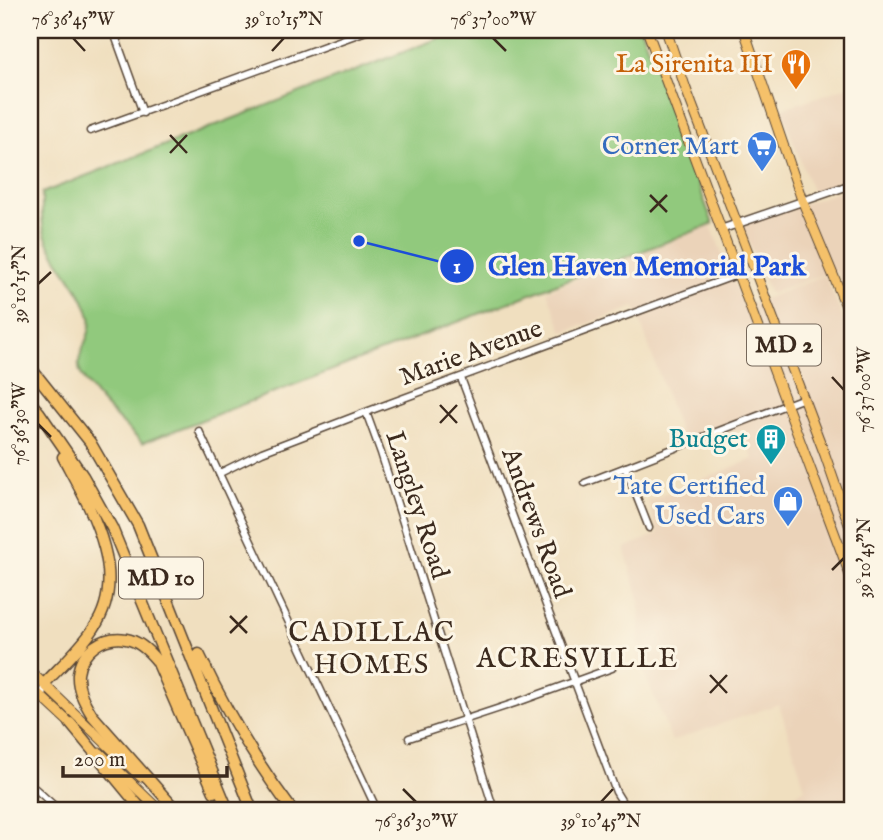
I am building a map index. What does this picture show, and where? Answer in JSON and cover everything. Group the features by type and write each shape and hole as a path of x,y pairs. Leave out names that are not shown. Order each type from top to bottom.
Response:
{"highway":[{"name":"MD 10","path":"30,367 90,442 138,525 252,810"},
{"name":"MD 10","path":"30,402 83,476 113,528 228,810"},
{"path":"36,690 95,627 103,610 109,572 101,537 39,412"},
{"path":"169,599 179,609 237,730 292,810"},
{"path":"175,810 92,715 83,700 79,683 81,664 89,650 100,642 113,638 126,639 142,646 156,661 222,810"},
{"path":"70,723 142,810"}],"main road":[{"name":"MD 2","path":"647,30 853,583"},
{"name":"MD 2","path":"666,30 853,536"},
{"path":"744,30 802,200 850,309 853,323"},
{"path":"30,671 36,690 159,810"},
{"path":"36,690 175,810"}],"street":[{"path":"130,30 114,32 142,113"},
{"path":"90,131 369,30"},
{"path":"722,229 853,184"},
{"name":"Marie Avenue","path":"220,473 262,452 366,412 739,274"},
{"name":"Andrews Road","path":"461,378 616,792 627,810"},
{"path":"585,483 804,398"},
{"name":"Langley Road","path":"366,412 494,810"},
{"path":"198,431 377,810"},
{"path":"625,467 649,528"},
{"path":"409,738 612,668"},
{"path":"30,708 36,690"},
{"path":"30,784 59,810"}],"shaded area":[{"path":"853,85 853,179 813,193 781,109"},
{"path":"853,187 853,309 835,270 770,294 742,225"},
{"path":"711,226 744,307 825,275 853,343 853,810 783,810 781,804 805,788 779,704 672,741 638,657 640,602 624,548 658,534 648,501 753,459 743,430 682,439 635,307 563,332 547,291"}],"green space":[{"path":"460,30 641,30 713,224 142,443 101,402 81,374 79,360 89,332 90,317 81,294 48,242 42,222 42,193"}],"place":[{"name":"La Sirenita III","path":"796,91"},
{"name":"Corner Mart","path":"762,173"},
{"name":"Glen Haven Memorial Park","path":"359,241"},
{"name":"Budget","path":"771,466"},
{"name":"Tate Certified Used Cars","path":"788,528"}],"district":[{"name":"CADILLAC HOMES","path":"372,649"},
{"name":"ACRESVILLE","path":"578,659"}]}
